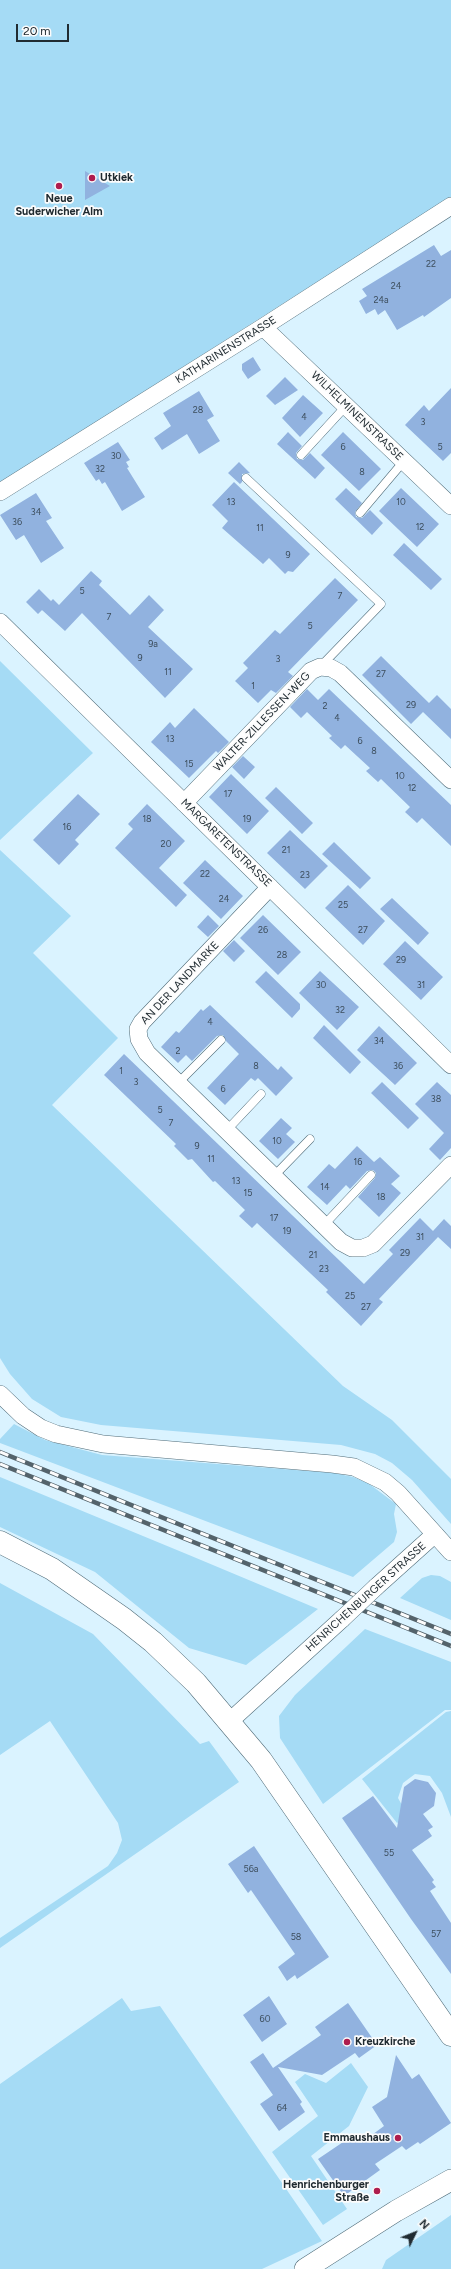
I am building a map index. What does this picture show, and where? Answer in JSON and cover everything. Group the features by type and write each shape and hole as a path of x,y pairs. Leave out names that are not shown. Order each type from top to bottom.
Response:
{"main road":[{"path":"0,1542 52,1569 124,1619 153,1642 196,1683 230,1721 261,1760 451,2035"}],"street":[{"name":"KATHARINENSTRASSE","path":"0,492 263,327 451,206"},
{"name":"WILHELMINENSTRASSE","path":"263,327 451,506"},
{"name":"MARGARETENSTRASSE","path":"0,622 451,1064"},
{"name":"WALTER-ZILLESSEN-WEG","path":"184,803 311,672 320,667 331,668 340,673 451,780"},
{"name":"AN DER LANDMARKE","path":"270,887 142,1022 138,1029 139,1039 147,1053 341,1242 352,1248 363,1248 373,1244 451,1165"},
{"name":"HENRICHENBURGER STRASSE","path":"0,1394 23,1416 41,1428 56,1434 103,1444 354,1467 370,1474 389,1486 435,1534 230,1721"},
{"path":"435,1534 451,1552"},
{"path":"305,2269 396,2211 451,2180"}],"lane":[{"path":"301,455 346,406"},
{"path":"360,513 404,461"},
{"path":"246,478 381,604 320,667"},
{"path":"178,1083 222,1040"},
{"path":"227,1130 261,1094"},
{"path":"274,1176 310,1139"},
{"path":"324,1225 371,1175"}],"shaded area":[{"name":"Neue Suderwicher Alm","path":"0,0 451,0 451,197 0,483"},
{"path":"0,661 93,753 0,840"},
{"path":"0,850 71,916 33,953 118,1038 52,1105 343,1386 392,1420 451,1479 451,1524 412,1480 392,1463 375,1454 341,1445 101,1425 61,1417 32,1399 10,1374 0,1358"},
{"path":"14,1424 45,1440 102,1455 334,1473 353,1477 368,1483 396,1504 394,1514 397,1532 394,1542 353,1577 0,1443 0,1439"},
{"path":"0,1477 318,1609 246,1665 189,1648 95,1572 0,1527"},
{"path":"431,1575 440,1576 451,1582 451,1620 400,1598 422,1578"},
{"path":"0,1583 93,1634 200,1744 209,1741 239,1782 0,1948 0,1938 108,1866 117,1853 122,1840 118,1823 50,1721 0,1755"},
{"path":"365,1629 451,1662 451,1710 445,1710 323,1804 280,1738 279,1716 295,1695"},
{"path":"451,1711 451,1817 442,1793 430,1776 415,1774 403,1783 398,1798 408,1816 397,1823 362,1779 446,1712"},
{"path":"122,1998 131,2011 160,2006 322,2241 262,2269 0,2269 0,2084"},
{"path":"351,2063 368,2087 349,2126 311,2156 347,2209 323,2225 272,2152 318,2116 295,2082 305,2074 326,2083"},
{"path":"451,2215 451,2269 382,2269 386,2260"}],"building":[{"name":"Utkiek","path":"85,171 110,186 85,200"},
{"path":"434,245 441,256 451,250 451,298 424,317 423,315 397,330 385,310 378,315 375,309 366,314 359,301 367,296 362,289"},
{"path":"253,357 261,370 248,379 242,370 242,364"},
{"path":"285,377 298,390 275,405 266,396"},
{"path":"451,388 451,453 443,461 405,425 424,405 429,411"},
{"path":"199,391 214,416 207,420 220,441 199,454 187,434 162,450 154,438 171,426 163,413"},
{"path":"303,395 323,413 300,437 282,418"},
{"path":"288,432 302,446 296,453 297,459 303,460 310,453 325,468 315,479 277,444"},
{"path":"343,432 381,469 359,491 321,455"},
{"path":"118,442 130,460 126,462 129,467 127,468 145,497 122,511 105,482 102,484 99,479 96,481 84,463"},
{"path":"239,462 250,473 242,474 242,482 240,484 228,473"},
{"path":"234,482 310,554 293,572 288,571 285,574 269,558 263,564 222,528 228,521 212,505"},
{"path":"346,488 362,503 355,512 356,517 362,518 370,510 383,523 372,535 335,499"},
{"path":"401,488 439,524 417,547 379,511"},
{"path":"36,493 52,518 46,521 64,548 41,563 24,535 16,540 0,515"},
{"path":"404,543 442,579 431,590 393,555"},
{"path":"91,571 102,581 99,585 130,615 149,595 164,610 148,627 193,669 165,698 82,613 65,631 42,610 53,599 59,605"},
{"path":"335,578 358,600 288,672 293,676 276,693 271,690 258,703 235,681 248,668 243,663 275,630 280,634"},
{"path":"39,589 51,601 38,614 26,602"},
{"path":"381,656 429,703 437,695 451,709 451,739 423,712 411,724 362,675"},
{"path":"307,689 318,700 329,689 451,805 451,846 422,818 417,823 405,812 410,807 381,779 378,782 366,771 370,768 345,745 341,749 329,738 332,736 307,712 301,718 290,707"},
{"path":"194,708 229,742 218,753 216,751 189,778 151,742 170,722 175,728"},
{"path":"243,756 255,767 244,779 232,767"},
{"path":"231,774 269,811 247,834 209,797"},
{"path":"276,787 313,823 302,834 265,798"},
{"path":"78,794 100,814 75,840 79,844 59,865 33,840"},
{"path":"147,804 185,841 159,868 187,895 176,907 115,848 133,829 128,824"},
{"path":"290,830 328,866 305,889 267,853"},
{"path":"334,842 371,878 360,889 322,854"},
{"path":"205,860 243,896 221,919 183,883"},
{"path":"348,885 385,921 363,945 325,908"},
{"path":"392,898 429,933 418,945 380,909"},
{"path":"208,915 219,926 208,937 197,927"},
{"path":"263,915 301,952 278,975 240,938"},
{"path":"234,940 245,951 234,962 223,951"},
{"path":"405,941 443,977 421,1000 383,964"},
{"path":"266,971 300,1004 300,1009 292,1018 255,982"},
{"path":"320,971 359,1007 337,1030 299,993"},
{"path":"210,1005 278,1070 281,1066 293,1078 276,1096 258,1078 255,1081 251,1078 225,1105 207,1088 239,1054 226,1041 223,1035 217,1036 192,1061 186,1055 178,1063 161,1047 176,1031 179,1033 201,1009 203,1011"},
{"path":"324,1025 361,1062 350,1074 313,1038"},
{"path":"379,1026 417,1063 395,1085 357,1050"},
{"path":"124,1054 364,1284 393,1254 389,1250 420,1218 433,1231 444,1219 451,1226 451,1249 438,1237 379,1299 383,1302 361,1326 326,1292 328,1290 257,1223 252,1228 239,1216 245,1210 215,1181 213,1182 192,1159 188,1160 174,1146 176,1144 104,1075"},
{"path":"382,1082 419,1118 408,1129 371,1093"},
{"path":"437,1082 451,1095 451,1148 440,1160 429,1149 444,1133 415,1104"},
{"path":"281,1118 292,1128 286,1134 295,1142 278,1159 259,1141"},
{"path":"357,1146 374,1162 380,1157 400,1176 391,1184 401,1193 379,1217 358,1197 375,1178 376,1173 373,1170 367,1171 350,1189 346,1185 327,1205 307,1187 329,1164 335,1169"},
{"path":"415,1779 428,1782 436,1793 434,1806 423,1814 433,1827 428,1830 432,1836 412,1850 434,1880 432,1882 436,1887 430,1891 451,1923 451,1974 411,1919 342,1818 373,1796 397,1828 404,1787"},
{"path":"254,1846 329,1957 297,1979 295,1975 287,1981 278,1967 295,1954 251,1890 248,1893 228,1864"},
{"path":"269,1996 287,2024 262,2042 243,2015"},
{"path":"348,2003 377,2045 359,2058 355,2053 322,2075 278,2067 302,2102 300,2104 305,2112 279,2131 260,2104 273,2095 250,2062 263,2053 273,2068 321,2035 315,2027"},
{"name":"Emmaushaus","path":"396,2055 412,2079 419,2074 451,2123 420,2144 418,2142 406,2150 402,2146 375,2164 380,2170 344,2196 318,2159 355,2134 361,2143 384,2126 372,2107 387,2097"}],"railway":[{"path":"0,1452 451,1634"},
{"path":"0,1464 451,1646"}],"place":[{"name":"Utkiek","path":"92,178"},
{"name":"Neue Suderwicher Alm","path":"59,186"},
{"name":"Kreuzkirche","path":"347,2042"},
{"name":"Emmaushaus","path":"398,2138"},
{"name":"Henrichenburger Straße","path":"377,2191"}]}
